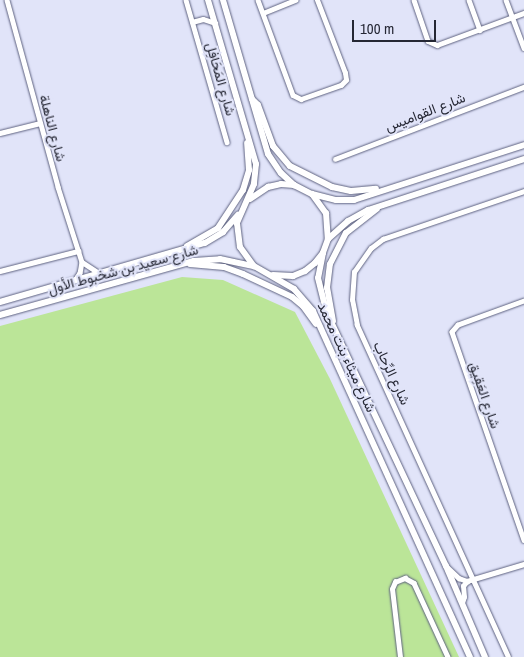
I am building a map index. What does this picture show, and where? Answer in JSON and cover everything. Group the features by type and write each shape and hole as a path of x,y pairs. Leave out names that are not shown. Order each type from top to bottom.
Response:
{"main road":[{"name":"شارع ميثاء بنت محمد","path":"208,0 256,164 254,184 238,223 238,241 242,252 254,266 294,289 305,299 324,335 470,657"},
{"path":"222,0 268,154 281,173 294,185 312,194 345,201 362,198 382,189 524,145"},
{"path":"250,96 258,105 273,146 290,166 332,187 351,190 382,189"},
{"path":"180,250 218,228 243,190 249,160 240,108"},
{"path":"328,239 357,215 386,202 524,159"},
{"path":"246,202 256,193 268,187 280,184 294,185"},
{"path":"267,274 286,276 305,271 323,253 328,239 326,213 312,194"},
{"path":"335,332 327,281 333,256 351,227 386,202"},
{"name":"شارع سعيد بن شخبوط الأول","path":"0,302 102,274 213,239 223,232 241,212"},
{"name":"شارع ميثاء بنت محمد","path":"323,253 318,270 319,286 326,311 446,566 485,657"},
{"name":"شارع سعيد بن شخبوط الأول","path":"0,315 203,260 220,259 254,266"},
{"path":"184,264 234,270 287,294 303,306 324,335"}],"street":[{"name":"شارع الناهلة","path":"7,0 40,123 82,262"},
{"name":"شارع المَحَافِل","path":"186,0 227,142"},
{"path":"258,0 293,95 301,99 341,85 346,80 317,0"},
{"path":"263,13 296,0"},
{"path":"414,0 428,41 433,44 440,44 524,13"},
{"path":"469,0 480,30"},
{"path":"506,0 524,48"},
{"path":"192,22 203,19 211,8"},
{"name":"شارع المَحَافِل","path":"203,19 216,24"},
{"name":"شارع القواميس","path":"335,159 524,87"},
{"path":"0,134 40,123"},
{"name":"شارع الرِّحاب","path":"508,657 470,580 357,325 352,300 354,272 361,259 383,239 524,191"},
{"path":"0,271 78,251"},
{"path":"82,262 90,270 102,274"},
{"path":"74,282 80,273 82,262"},
{"name":"شارع العَقِيق","path":"524,301 458,325 452,332 524,540"},
{"path":"462,604 464,597 463,586 470,580 524,564"},
{"path":"446,566 459,578 470,580"},
{"path":"400,657 392,590 395,582 405,578 414,583 448,657"}],"green space":[{"path":"182,277 223,280 295,312 330,379 459,657 0,657 0,326"}]}
